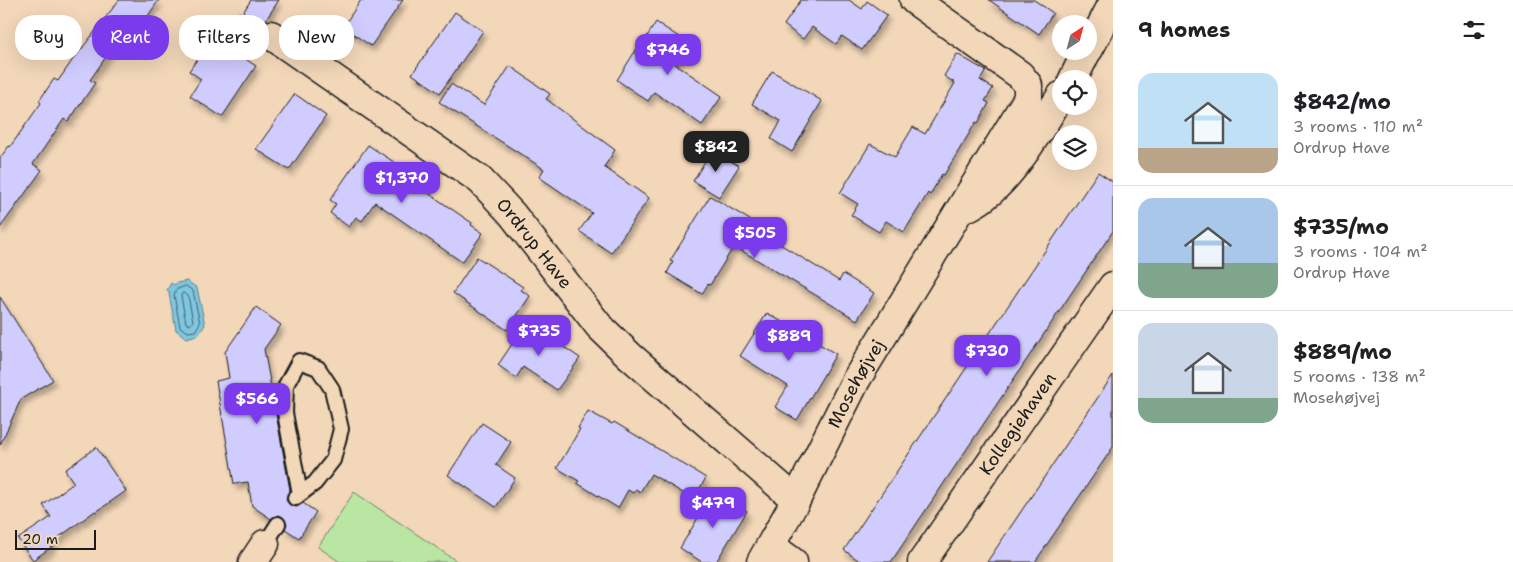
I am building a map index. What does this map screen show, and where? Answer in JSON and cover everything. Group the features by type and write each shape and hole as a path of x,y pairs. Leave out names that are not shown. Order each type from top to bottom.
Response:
{"street":[{"name":"Mosehøjvej","path":"766,554 796,500 856,380 1028,98 1028,85 1020,75 914,0"},
{"path":"1098,31 1113,3"},
{"name":"Ordrup Have","path":"271,35 480,180 512,214 599,326 630,356 796,500"},
{"path":"959,211 981,200 1012,170 1052,110"},
{"name":"Kollegiehaven","path":"922,562 1113,286"},
{"path":"766,554 793,562"}],"lane":[{"path":"299,362 318,368 332,389 341,429 333,460 314,483 298,496 285,413 286,385 299,362"}],"green space":[{"path":"354,492 458,562 340,562 318,547"}],"water":[{"path":"187,281 197,288 205,325 198,335 186,338 176,330 170,292 167,290 171,283 174,285"}],"building":[{"path":"119,0 159,0 148,15 108,15"},
{"path":"251,0 279,0 269,15 237,15 239,12 242,14"},
{"path":"361,0 403,0 371,46 354,34 354,15 351,15"},
{"path":"801,0 849,0 862,9 867,1 887,15 862,50 842,36 836,44 812,27 803,39 784,25"},
{"path":"989,0 1034,0 1053,13 1039,34"},
{"path":"455,12 483,31 440,93 412,74"},
{"path":"656,22 688,43 675,64 722,96 702,125 654,92 648,101 617,80"},
{"path":"92,35 92,60 104,60 90,80 95,83 68,122 64,119 33,164 42,170 0,228 0,158 41,103 39,101 54,79 58,81 73,60 82,60 82,48"},
{"path":"957,54 986,71 980,80 993,88 985,101 989,103 944,175 942,174 930,195 928,193 904,232 886,221 879,232 851,215 858,204 840,193 870,144 895,157 913,127 925,134 955,83 944,76"},
{"path":"197,60 247,60 256,66 222,117 190,96 201,79 189,71"},
{"path":"510,66 550,94 546,99 615,150 604,167 649,198 611,253 579,231 592,213 539,177 544,169 439,102 451,84 484,105"},
{"path":"772,71 822,101 792,152 771,139 781,121 752,104"},
{"path":"295,94 326,116 289,170 256,149"},
{"path":"368,145 400,166 396,171 472,223 471,225 483,233 462,262 375,202 362,221 356,217 349,227 330,213 336,204 330,200"},
{"path":"712,150 739,166 719,197 693,181"},
{"path":"1098,172 1113,182 1113,231 891,562 861,562 844,550"},
{"path":"710,196 750,220 748,224 839,281 843,274 874,293 857,320 734,246 710,285 708,284 702,294 667,273 673,262 670,261"},
{"path":"477,257 523,287 521,290 530,296 507,330 453,293"},
{"path":"0,297 53,380 21,399 0,445"},
{"path":"256,307 281,325 264,349 290,490 286,500 291,506 297,507 303,503 316,512 299,538 285,529 287,524 283,517 278,515 271,519 252,506 248,482 234,484 216,381 229,378 225,352"},
{"path":"767,313 836,354 797,420 775,407 788,386 740,356"},
{"path":"527,322 580,358 557,390 523,367 516,378 498,365"},
{"path":"1113,375 1113,447 1035,562 987,562"},
{"path":"588,411 612,424 614,422 706,478 693,499 651,474 640,492 636,489 633,493 628,490 618,508 577,483 579,481 557,468 580,429 578,428"},
{"path":"482,423 511,442 496,465 515,478 496,507 448,475"},
{"path":"96,447 126,491 51,543 53,546 33,560 18,539 51,517 43,505 74,483 65,470"},
{"path":"714,491 747,511 716,562 702,562 680,548"}]}
